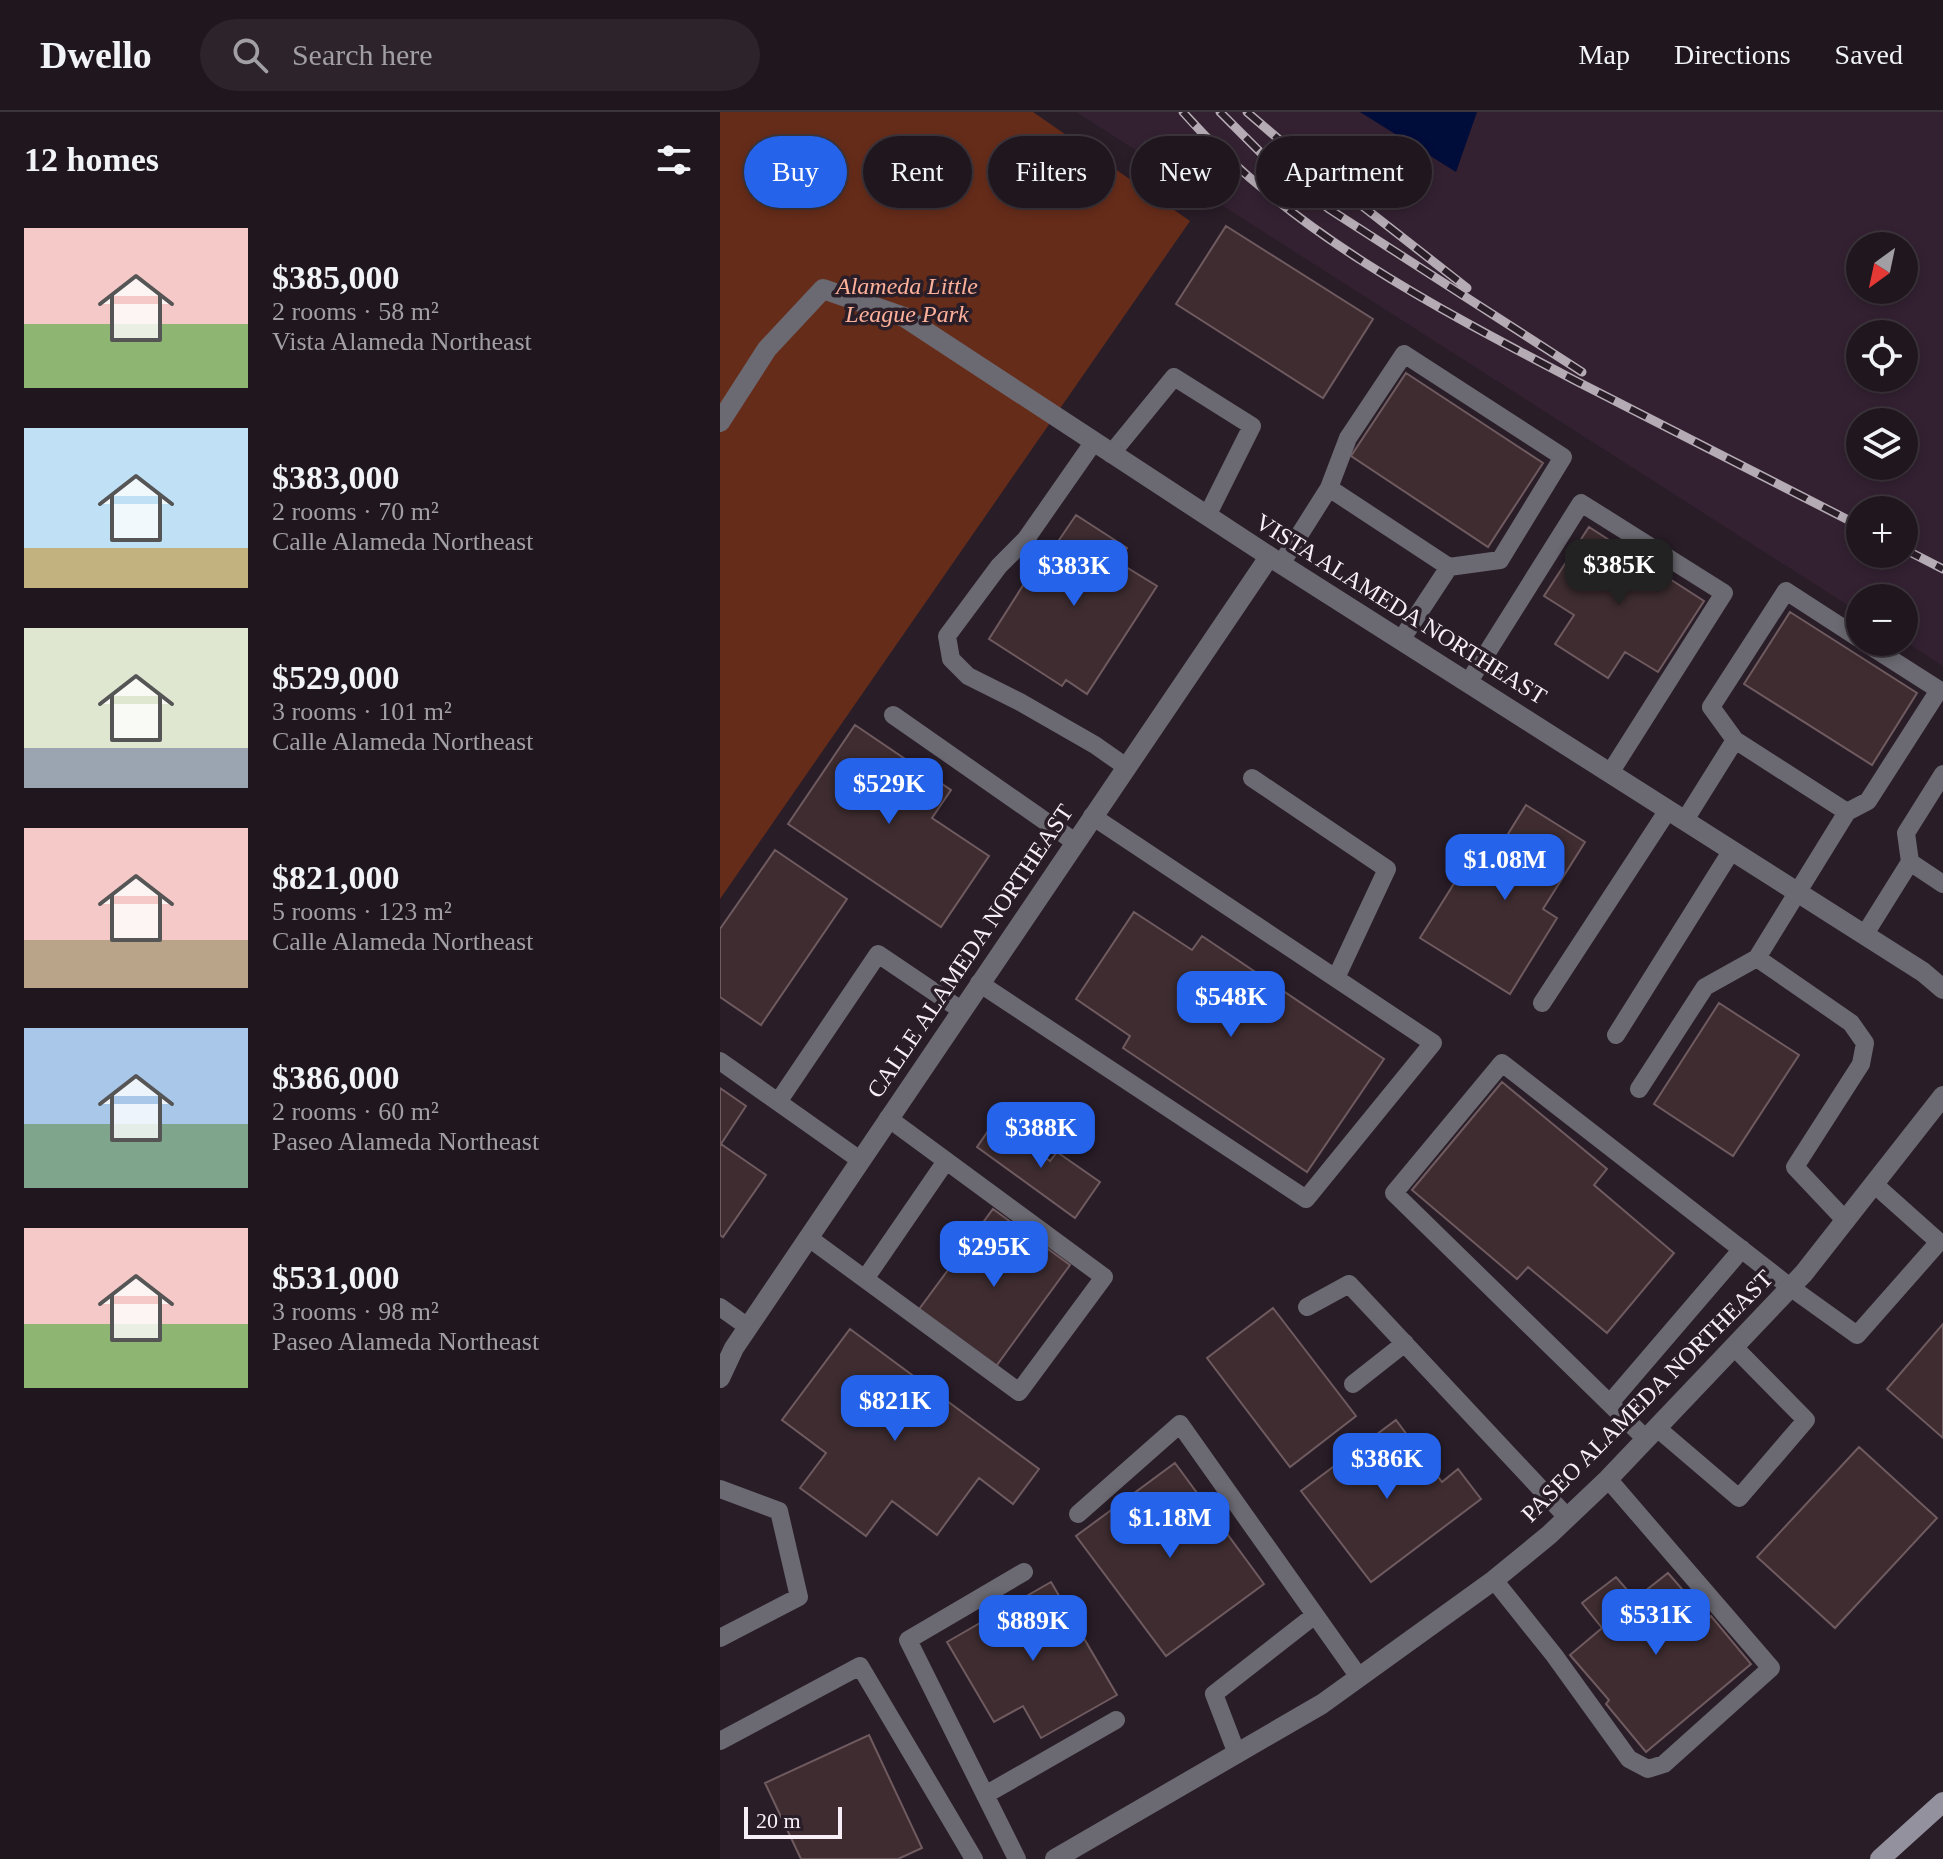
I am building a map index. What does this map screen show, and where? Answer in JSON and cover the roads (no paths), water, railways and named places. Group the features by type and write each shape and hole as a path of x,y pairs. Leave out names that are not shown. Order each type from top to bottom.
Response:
{"street":[{"name":"VISTA ALAMEDA NORTHEAST","path":"720,422 767,349 823,289 904,317 1102,449 1865,934 1943,989"},
{"name":"CALLE ALAMEDA NORTHEAST","path":"720,1378 734,1348 1125,766 1275,560"},
{"name":"PASEO ALAMEDA NORTHEAST","path":"1055,1859 1322,1704 1494,1580 1608,1479 1790,1287 1846,1221 1943,1096"},
{"path":"1880,1859 1943,1802"}],"lane":[{"path":"1275,560 1329,488 1348,438 1404,354 1563,457 1500,560 1449,567 1329,488"},
{"path":"1125,766 1058,724 968,676 951,659 947,636 999,566 1026,539 1102,449 1174,377 1252,426 1207,516"},
{"path":"1468,683 1581,503 1724,593 1610,773"},
{"path":"1401,640 1449,567"},
{"path":"1846,630 1786,591 1711,707 1735,740 1847,812"},
{"path":"1639,1089 1705,987 1757,958 1847,812 1868,801 1939,690 1886,656"},
{"path":"893,715 1075,842"},
{"path":"1542,1003 1676,815 1735,740"},
{"path":"1865,934 1910,862 1906,833 1943,774"},
{"path":"1252,778 1387,869 1336,978"},
{"path":"979,983 1306,1199 1433,1043 1092,816"},
{"path":"1616,1035 1732,850"},
{"path":"1910,862 1943,884"},
{"path":"778,1102 878,954 961,1010"},
{"path":"1757,958 1851,1023 1865,1043 1861,1064 1795,1167 1846,1221"},
{"path":"720,1061 860,1160"},
{"path":"1734,1347 1806,1420 1739,1498 1610,1403 1394,1193 1502,1063 1790,1287 1857,1335 1941,1242 1874,1184"},
{"path":"809,1238 1019,1392 1104,1277 888,1118"},
{"path":"865,1279 946,1161"},
{"path":"1610,1403 1742,1249"},
{"path":"1307,1307 1349,1284 1567,1517"},
{"path":"720,1307 748,1327"},
{"path":"1353,1384 1405,1343"},
{"path":"1078,1514 1180,1424 1359,1677"},
{"path":"1494,1580 1554,1655 1629,1759 1648,1769 1664,1764 1688,1743 1771,1668 1651,1525 1608,1479"},
{"path":"720,1489 779,1511 799,1597 720,1638"},
{"path":"1017,1859 908,1640 1024,1572"},
{"path":"1237,1754 1214,1694 1315,1615"},
{"path":"720,1741 860,1666 974,1859"},
{"path":"985,1795 1116,1720"}],"railway":[{"path":"1183,112 1270,195 1368,265 1472,326 1846,519"},
{"path":"1220,112 1264,156 1329,209 1582,372"},
{"path":"1247,112 1467,288"},
{"path":"1918,556 1943,569"}],"park label":[{"name":"Alameda Little League Park","path":"907,300"}]}
